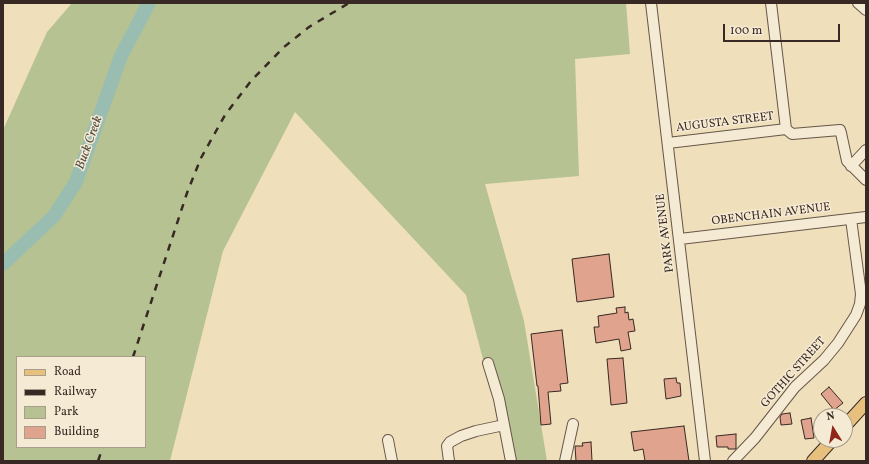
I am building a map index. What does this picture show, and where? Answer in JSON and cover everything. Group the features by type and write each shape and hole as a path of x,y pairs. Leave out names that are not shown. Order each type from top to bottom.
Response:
{"main road":[{"path":"853,417 866,403"},
{"path":"813,461 825,448"}],"street":[{"name":"PARK AVENUE","path":"651,3 705,461"},
{"path":"771,3 786,129"},
{"path":"858,3 866,10"},
{"name":"AUGUSTA STREET","path":"668,143 786,129 792,134 840,130 846,157 851,166"},
{"path":"866,150 851,166 866,180"},
{"name":"OBENCHAIN AVENUE","path":"680,240 866,217"},
{"name":"GOTHIC STREET","path":"851,219 861,294"},
{"name":"GOTHIC STREET","path":"734,461 755,438 795,387 824,360 838,343 856,315 866,277"},
{"path":"488,363 499,399 511,461"},
{"path":"565,461 573,424"},
{"path":"450,461 447,446 450,442 461,436 476,431 504,425"},
{"path":"388,440 392,461"}],"green space":[{"path":"72,3 626,3 630,54 575,59 579,176 485,184 524,321 547,461 510,461 466,295 295,112 223,251 170,461 3,461 3,130 47,32"}],"building":[{"path":"609,254 614,297 577,302 572,259"},
{"path":"625,307 625,313 628,312 629,320 633,319 635,331 628,332 631,349 621,351 619,339 596,343 594,327 599,327 598,316 617,313 616,308"},
{"path":"562,330 568,383 560,384 561,391 548,392 551,424 541,425 538,386 531,334"},
{"path":"623,358 627,403 611,405 607,359"},
{"path":"676,378 677,383 680,383 681,396 666,399 664,379"},
{"path":"829,387 843,403 837,408 832,408 821,394"},
{"path":"790,413 792,424 781,425 780,417 782,414"},
{"path":"811,418 813,438 805,439 801,420"},
{"path":"684,426 689,461 645,461 643,449 634,451 631,432"},
{"path":"736,434 736,449 717,447 716,436"},
{"path":"591,442 592,461 576,461 575,446 583,446 582,443"}],"waterway":[{"name":"Buck Creek","path":"3,264 54,216 76,182 121,56 149,3"}],"railway":[{"path":"133,356 187,193 201,158 225,115 251,81 284,47 309,27 349,3"},
{"path":"98,461 103,448"}]}
